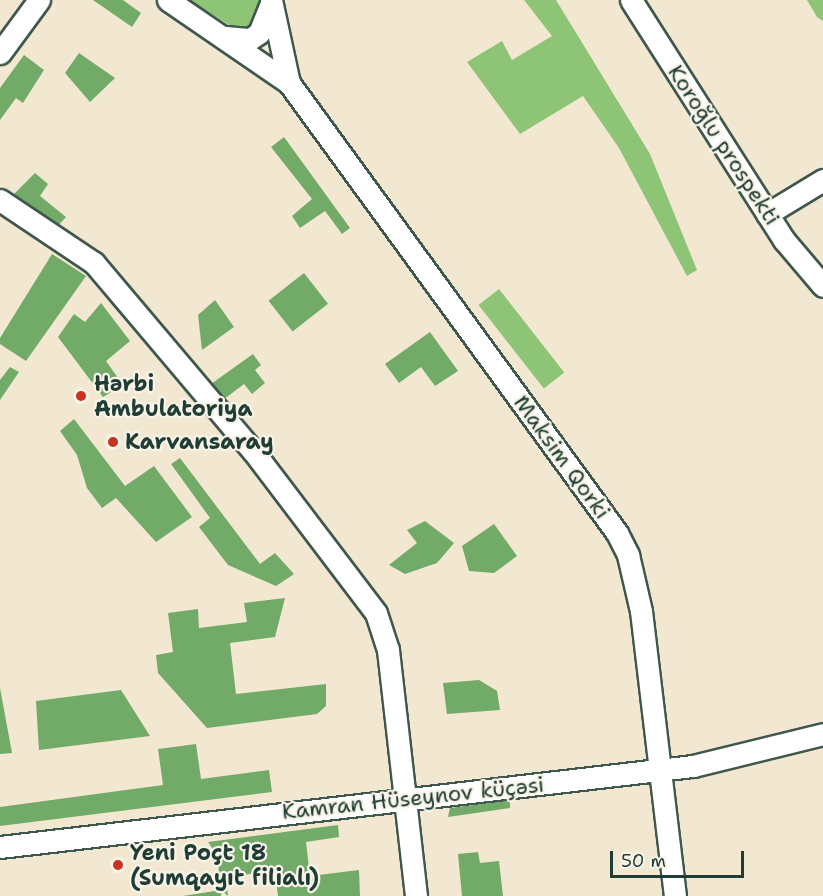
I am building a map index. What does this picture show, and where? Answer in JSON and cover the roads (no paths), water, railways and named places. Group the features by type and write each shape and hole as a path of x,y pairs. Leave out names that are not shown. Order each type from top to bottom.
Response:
{"street":[{"path":"0,53 39,0"},
{"path":"168,0 289,82"},
{"name":"Koroğlu prospekti","path":"631,0 767,214 823,286"},
{"path":"225,37 250,39 259,33 271,2"},
{"path":"271,2 289,82"},
{"name":"Maksim Qorki","path":"289,82 617,533 628,555 638,591 675,896"},
{"path":"767,214 823,180"},
{"path":"0,200 94,263 253,451 364,593 386,641 417,896"},
{"name":"Kamran Hüseynov küçəsi","path":"0,847 659,770 723,761 823,734"}],"place":[{"name":"Hərbi Ambulatoriya","path":"81,396"},
{"name":"Karvansaray","path":"113,442"},
{"name":"Yeni Poçt 18 (Sumqayıt filialı)","path":"118,865"}]}
